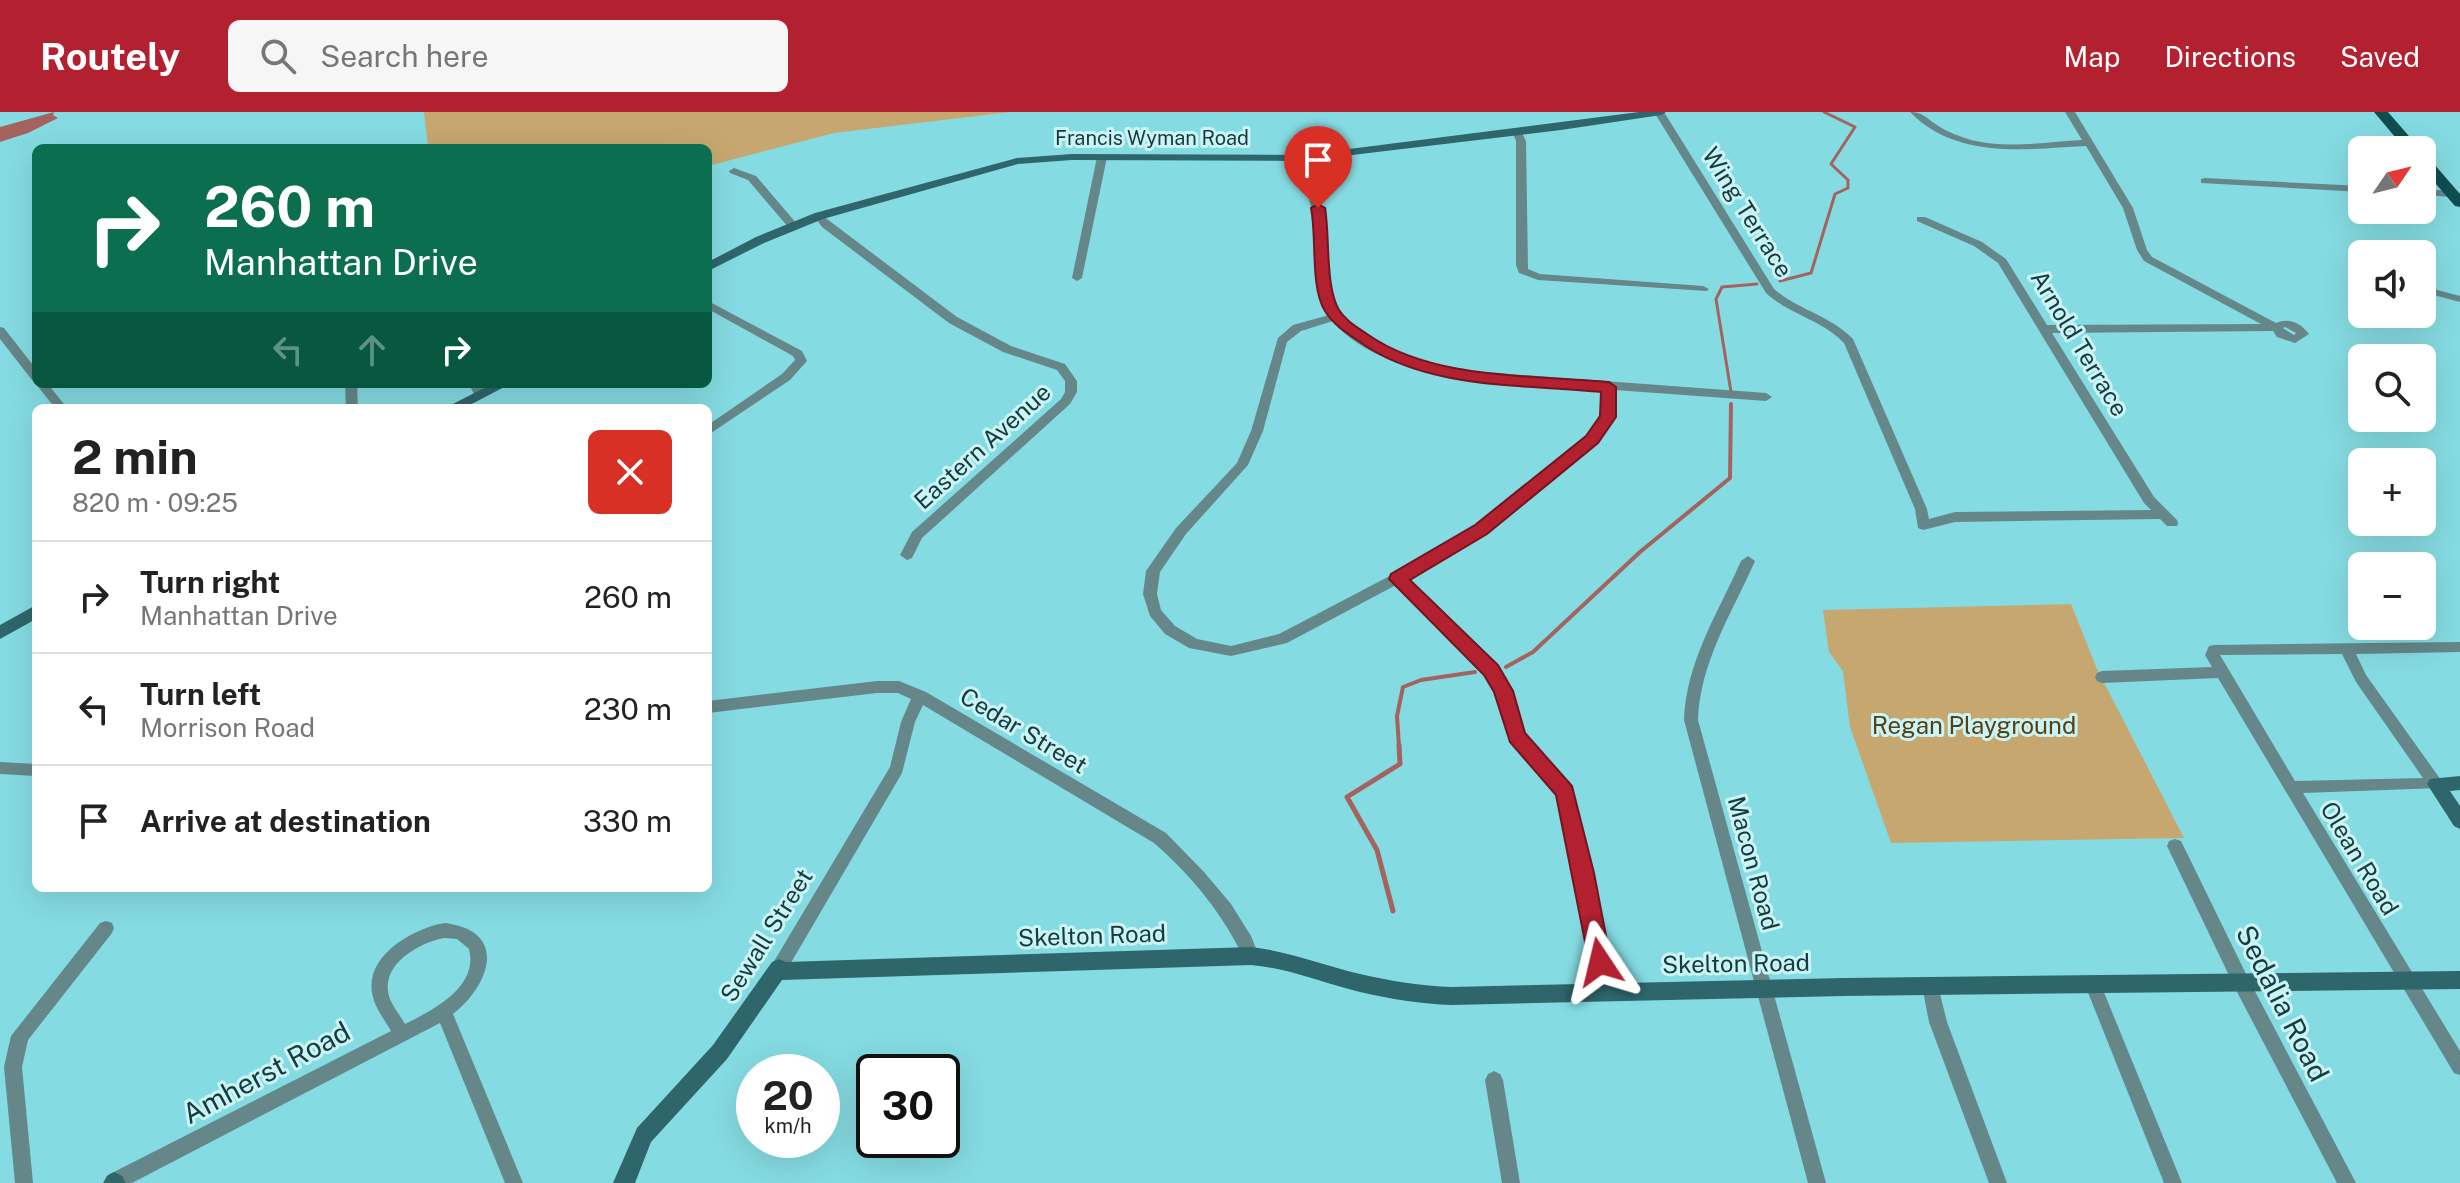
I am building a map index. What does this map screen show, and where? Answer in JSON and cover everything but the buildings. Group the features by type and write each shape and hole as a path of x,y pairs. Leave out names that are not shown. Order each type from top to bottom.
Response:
{"main road":[{"path":"2381,112 2402,136"},
{"path":"2436,175 2456,198"}],"street":[{"name":"Francis Wyman Road","path":"712,265 819,216 1008,163 1044,158 1102,157 1302,158 1518,133 1660,112"},
{"name":"Wing Terrace","path":"1660,112 1772,294 1789,306 1833,326 1849,342 1921,509 1923,525 1955,517 2167,519"},
{"path":"1915,112 1941,132 1972,146 2089,143"},
{"path":"2045,329 2276,327 2148,259 2139,243 2132,215 2070,112"},
{"path":"1518,133 1521,140 1523,271 1538,277 1703,289"},
{"path":"1077,278 1102,157"},
{"path":"1302,158 1320,217 1328,301 1336,317 1376,347 1422,368 1455,374 1766,397"},
{"path":"734,171 752,178 793,226"},
{"path":"2205,181 2348,188"},
{"path":"2436,194 2456,198"},
{"name":"Eastern Avenue","path":"819,216 827,226 943,313 1007,349 1055,364 1066,372 1071,381 1071,392 1066,401 917,535 907,555"},
{"name":"Arnold Terrace","path":"1921,219 1978,244 2000,258 2149,500 2167,519"},
{"path":"2436,293 2460,299"},
{"path":"712,306 798,354 801,361 786,377 712,428"},
{"path":"1336,317 1297,328 1282,341 1248,455 1236,473 1181,531 1151,577 1151,598 1162,621 1185,640 1214,650 1245,650 1297,633 1398,579 1481,529 1592,439 1608,417 1609,387"},
{"path":"0,331 32,372"},
{"path":"23,360 32,357"},
{"path":"45,388 58,404"},
{"path":"462,404 477,389"},
{"name":"Macon Road","path":"1748,561 1701,667 1690,711 1695,739 1817,1183"},
{"path":"1398,579 1491,670 1503,691 1516,736 1565,792 1606,991"},
{"path":"0,633 32,613"},
{"path":"2102,677 2222,672 2212,655 2213,651 2460,647"},
{"path":"2347,649 2361,678 2460,821"},
{"name":"Olean Road","path":"2222,672 2460,1067"},
{"name":"Cedar Street","path":"712,707 886,686 899,687 921,696 1160,838 1180,857 1240,930 1251,956"},
{"name":"Sewall Street","path":"624,1183 644,1135 720,1052 778,970 897,769 905,747 909,713 921,696"},
{"path":"0,768 32,770"},
{"path":"2290,787 2460,783"},
{"name":"Sedalia Road","path":"2175,846 2242,984 2347,1183"},
{"path":"24,1183 13,1067 20,1036 106,928"},
{"path":"400,1033 381,1000 380,986 393,957 414,940 439,931 455,931 472,940 479,951 480,964 475,979 465,993 443,1010 514,1183"},
{"name":"Skelton Road","path":"778,970 1251,956 1272,958 1361,983 1427,995 2460,980"},
{"path":"2093,985 2173,1183"},
{"path":"1930,986 1938,1022 1998,1183"},
{"name":"Amherst Road","path":"115,1183 443,1010"},
{"path":"1494,1080 1511,1183"}],"green space":[{"path":"424,112 1010,112 834,133 712,165 712,144 428,144"},
{"name":"Regan Playground","path":"2071,604 2097,669 2184,838 1891,843 1850,727 1843,671 1829,652 1823,610"}],"shaded area":[{"path":"54,112 53,115 58,118 0,142 0,127"}],"waterway":[{"path":"1780,281 1811,273 1835,194 1848,188 1848,180 1831,164 1855,127 1824,112"},
{"path":"1731,392 1716,299 1722,287 1757,284"},
{"path":"1506,667 1533,652 1640,552 1730,478 1731,404"},
{"path":"1399,747 1397,716 1403,687 1421,680 1475,672"},
{"path":"1393,911 1377,850 1347,797 1400,764 1399,745"}],"route":[{"path":"1318,208 1323,232 1324,284 1331,309 1341,323 1376,347 1402,361 1436,371 1609,387 1608,417 1592,439 1481,529 1398,579 1491,670 1503,691 1516,736 1565,792 1600,962"}]}
